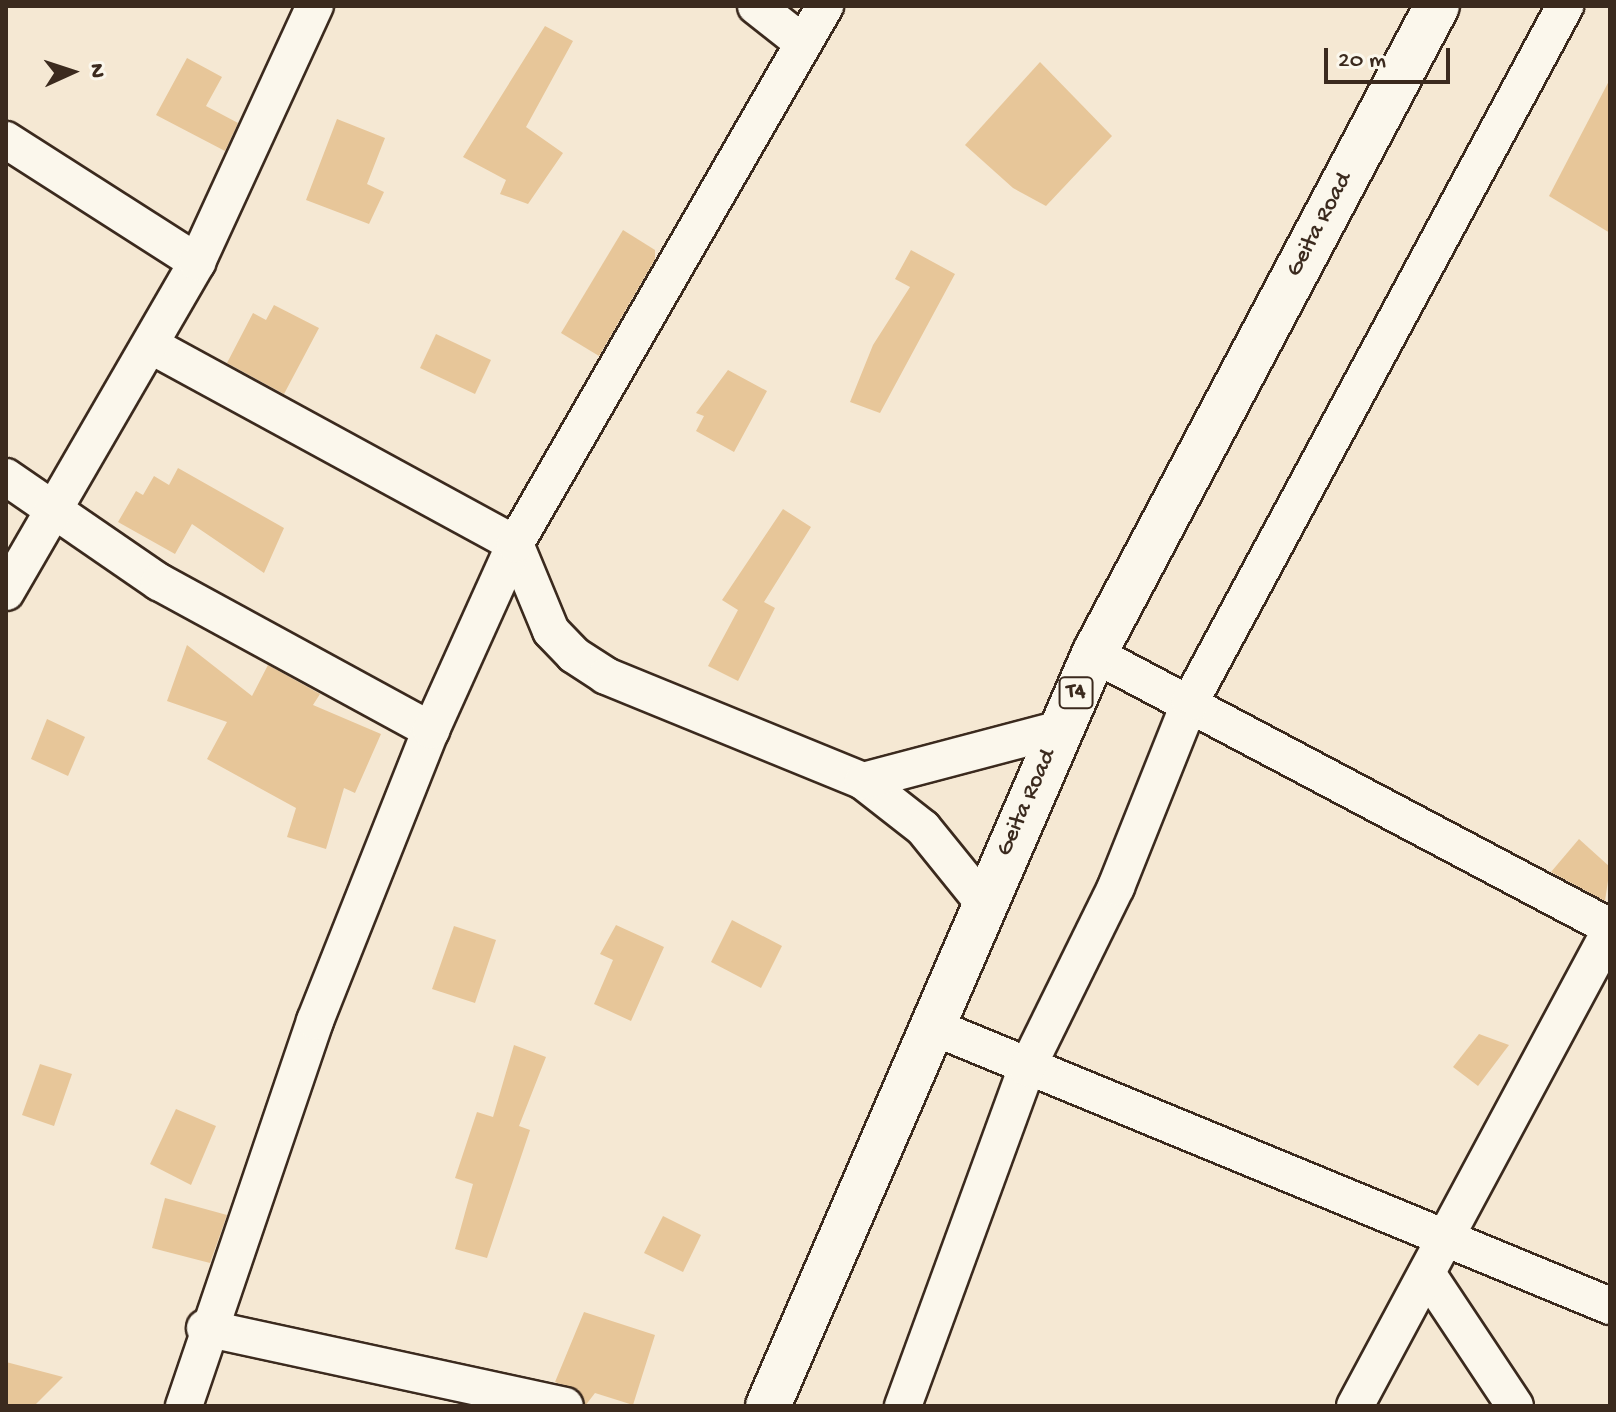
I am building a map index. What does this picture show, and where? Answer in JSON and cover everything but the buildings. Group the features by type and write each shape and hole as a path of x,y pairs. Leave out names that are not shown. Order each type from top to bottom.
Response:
{"highway":[{"name":"Geita Road","path":"768,1406 936,1028 983,902 1094,654 1437,6"}],"street":[{"path":"6,592 57,514 197,262 315,6"},
{"path":"756,6 803,43"},
{"path":"184,1406 205,1328 431,730 515,544 825,6"},
{"path":"903,1406 1027,1068 1116,887 1190,702 1565,6"},
{"path":"6,140 197,262"},
{"path":"152,346 515,544 551,631 574,655 606,676 863,781 923,828 983,902"},
{"path":"6,477 57,514 236,627 431,730"},
{"path":"1094,654 1190,702 1610,929 1449,1239 1355,1406"},
{"path":"863,781 1060,729"},
{"path":"936,1028 1610,1306"},
{"path":"1428,1275 1515,1406"},
{"path":"205,1328 565,1406"}]}
